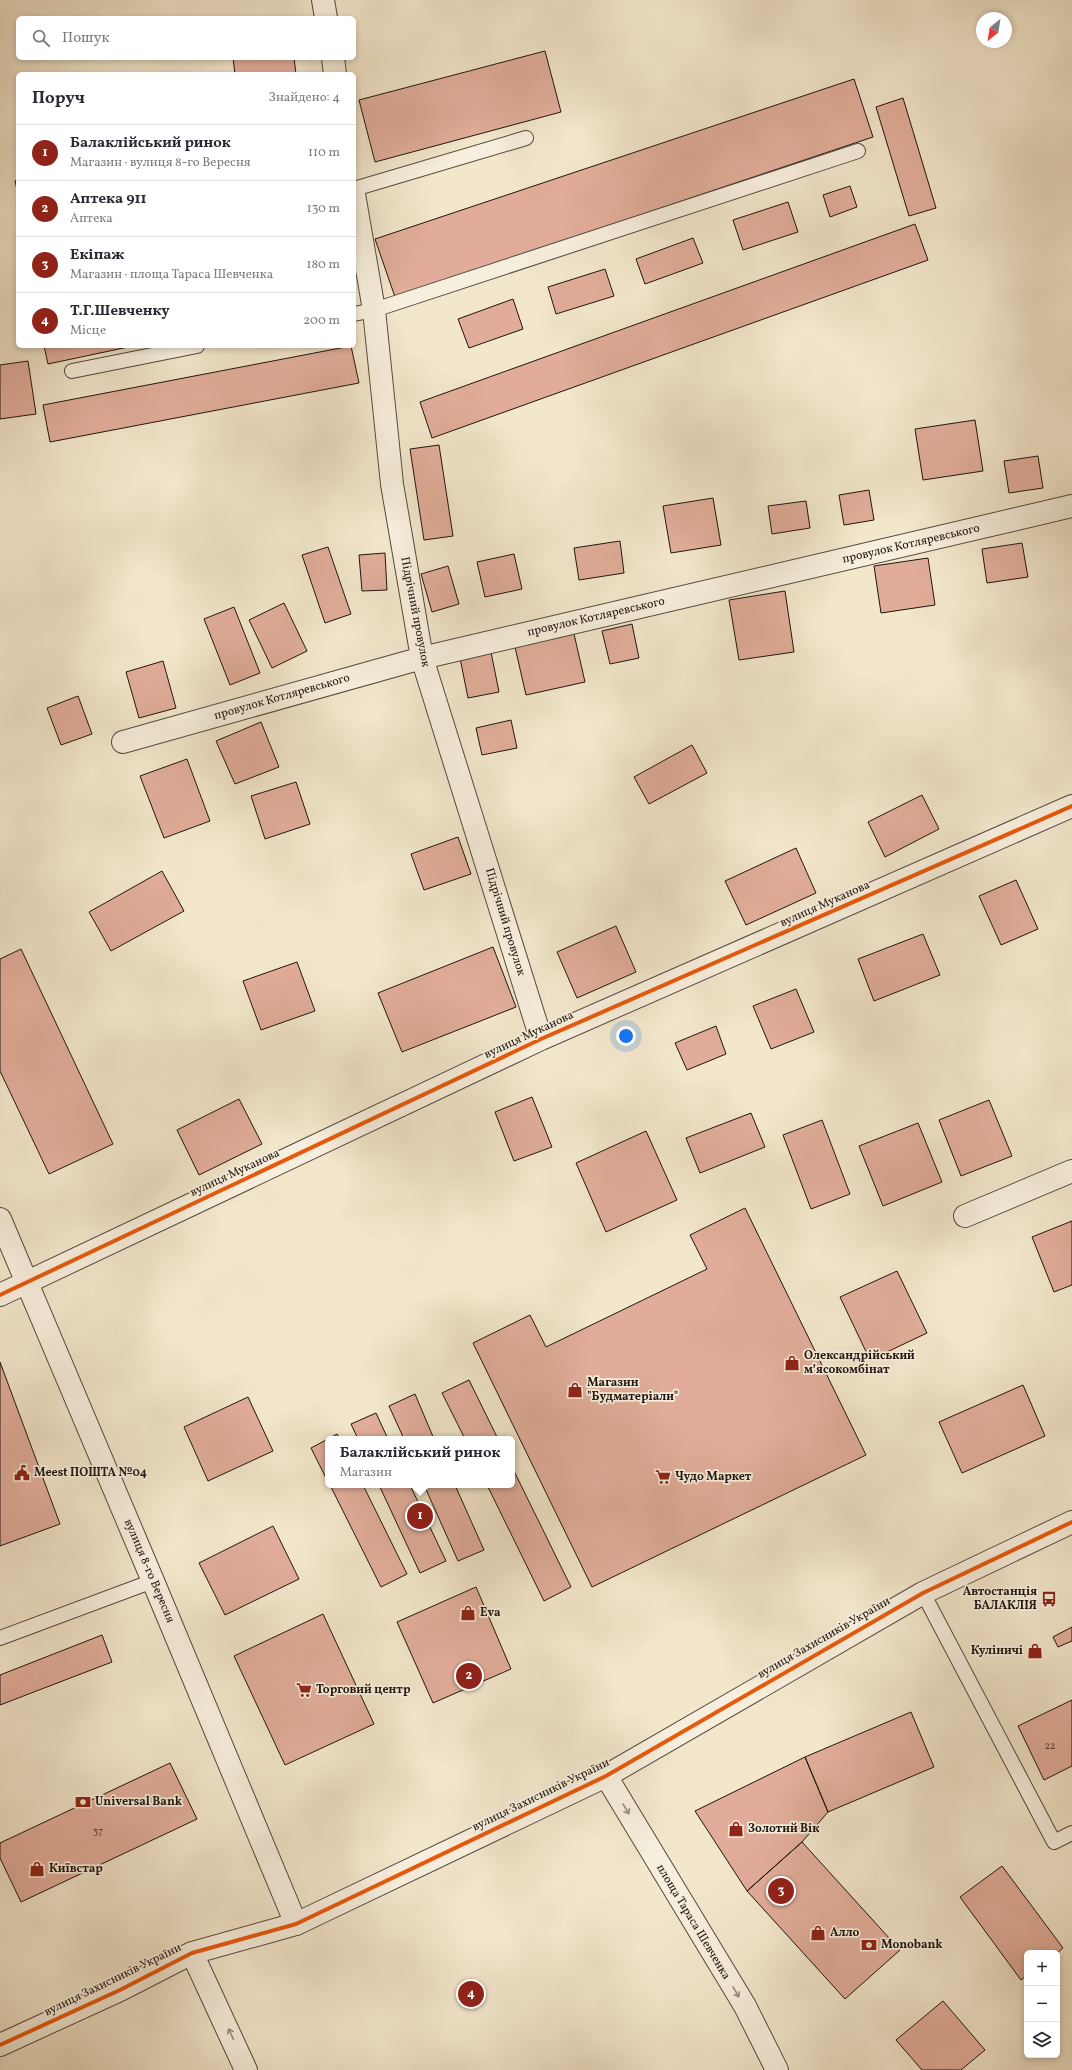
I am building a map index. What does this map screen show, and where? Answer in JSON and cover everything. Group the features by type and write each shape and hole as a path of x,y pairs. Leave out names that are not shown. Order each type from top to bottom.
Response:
{"street":[{"path":"324,0 326,16"},
{"path":"333,60 335,72"},
{"name":"Підрічний провулок","path":"356,218 364,312 422,658 541,1039"},
{"name":"провулок Котляревського","path":"123,742 422,658 1072,506"},
{"name":"вулиця Муканова","path":"0,1295 541,1039 1072,806"},
{"path":"965,1216 1072,1171"},
{"name":"вулиця 8-го Вересня","path":"0,1220 296,1924"},
{"name":"вулиця Захисників України","path":"0,2045 120,1990 192,1953 296,1924 606,1776 923,1593 1072,1522"},
{"name":"площа Тараса Шевченка","path":"606,1776 744,2006 777,2070"},
{"path":"192,1953 246,2070"}],"lane":[{"path":"356,188 526,138"},
{"path":"364,312 858,151"},
{"path":"72,371 187,348"},
{"path":"0,1638 153,1581"},
{"path":"923,1593 1054,1842 1072,1833"}],"building":[{"path":"545,51 561,112 375,162 359,100"},
{"path":"233,60 294,60 296,72 235,72"},
{"path":"854,79 873,137 395,297 375,239"},
{"path":"903,98 936,208 909,216 876,107"},
{"path":"850,186 857,207 830,217 823,195"},
{"path":"788,202 798,232 743,250 733,220"},
{"path":"915,224 928,260 432,438 420,402"},
{"path":"693,238 703,263 645,284 636,259"},
{"path":"605,269 614,296 556,314 548,287"},
{"path":"513,299 523,329 469,348 458,319"},
{"path":"44,348 124,348 48,364"},
{"path":"341,348 351,348 359,383 50,442 43,405"},
{"path":"28,361 36,414 0,419 0,365"},
{"path":"975,420 983,471 923,480 915,429"},
{"path":"439,445 453,536 424,540 410,449"},
{"path":"1038,456 1043,488 1009,493 1004,461"},
{"path":"869,490 874,520 844,525 839,495"},
{"path":"713,498 721,545 671,553 663,506"},
{"path":"806,501 810,528 772,534 768,506"},
{"path":"620,541 624,573 579,580 574,548"},
{"path":"1022,543 1028,577 987,583 982,549"},
{"path":"328,547 351,614 325,623 302,555"},
{"path":"385,553 387,590 362,591 359,555"},
{"path":"514,554 522,589 485,597 477,562"},
{"path":"928,558 935,605 881,613 874,566"},
{"path":"448,566 459,604 432,612 421,574"},
{"path":"785,591 794,652 739,660 729,600"},
{"path":"284,603 307,651 272,668 249,620"},
{"path":"234,607 260,673 230,685 204,619"},
{"path":"632,624 639,658 610,664 602,631"},
{"path":"574,634 585,682 526,695 515,647"},
{"path":"491,652 499,692 468,698 460,658"},
{"path":"163,661 176,708 139,718 126,672"},
{"path":"78,696 92,734 61,745 47,708"},
{"path":"511,720 517,748 482,755 476,728"},
{"path":"261,722 279,767 235,784 216,741"},
{"path":"692,745 707,773 649,804 634,777"},
{"path":"187,759 210,821 164,838 140,776"},
{"path":"296,782 310,824 265,839 251,796"},
{"path":"922,795 939,829 885,857 868,822"},
{"path":"458,837 471,874 424,890 411,854"},
{"path":"796,848 816,893 746,925 725,881"},
{"path":"162,871 184,911 111,951 89,912"},
{"path":"1016,880 1038,929 1001,945 979,896"},
{"path":"616,926 636,972 577,998 557,952"},
{"path":"923,934 940,975 874,1001 858,959"},
{"path":"493,947 516,1007 402,1052 378,993"},
{"path":"21,949 113,1144 49,1174 0,1071 0,959"},
{"path":"297,962 315,1011 261,1030 243,981"},
{"path":"796,989 814,1032 771,1049 753,1006"},
{"path":"716,1026 726,1054 687,1070 675,1043"},
{"path":"532,1097 552,1147 514,1161 495,1112"},
{"path":"239,1099 262,1144 199,1175 177,1130"},
{"path":"989,1100 1012,1156 961,1176 939,1120"},
{"path":"751,1113 765,1147 700,1173 686,1138"},
{"path":"822,1120 850,1194 811,1209 783,1135"},
{"path":"918,1123 942,1182 883,1206 859,1146"},
{"path":"646,1131 677,1200 606,1232 576,1163"},
{"path":"745,1208 866,1455 592,1587 473,1343 530,1315 546,1347 707,1269 690,1235"},
{"path":"1072,1221 1072,1285 1054,1292 1032,1237"},
{"path":"897,1271 927,1333 870,1360 840,1297"},
{"path":"0,1362 60,1524 0,1546"},
{"path":"469,1380 497,1436 464,1436 442,1393"},
{"path":"1023,1385 1045,1436 962,1473 939,1422"},
{"path":"415,1394 433,1436 403,1436 389,1406"},
{"path":"248,1397 273,1451 208,1481 184,1427"},
{"path":"376,1413 387,1436 357,1436 351,1424"},
{"path":"325,1441 325,1476 311,1448"},
{"path":"515,1473 571,1587 544,1601 488,1488 515,1488"},
{"path":"332,1488 364,1488 407,1574 381,1587"},
{"path":"380,1488 411,1488 446,1561 420,1573"},
{"path":"425,1488 456,1488 484,1550 458,1561"},
{"path":"273,1526 299,1579 225,1615 199,1563"},
{"path":"476,1587 511,1669 433,1703 397,1622"},
{"name":"Торговий центр","path":"323,1614 374,1724 285,1765 234,1656"},
{"path":"1072,1627 1072,1641 1058,1647 1053,1637"},
{"path":"102,1635 112,1662 0,1705 0,1675"},
{"path":"1072,1700 1072,1766 1044,1780 1018,1726"},
{"path":"911,1712 934,1767 828,1812 805,1757"},
{"path":"805,1757 828,1812 802,1842 747,1891 695,1811"},
{"path":"170,1763 197,1819 21,1902 0,1858 0,1843"},
{"path":"802,1842 900,1950 845,1999 747,1891"},
{"path":"1002,1866 1063,1948 1060,1950 1024,1950 1024,1978 1021,1980 960,1897"},
{"path":"943,2001 985,2050 961,2070 922,2070 896,2040"}],"cycle path":[{"path":"0,1295 541,1039 1072,806"},
{"path":"0,2045 120,1990 192,1953 296,1924 606,1776 923,1593 1072,1522"}],"place":[{"name":"Олександрійський мʼясокомбінат","path":"792,1363"},
{"name":"Магазин \"Будматеріали\"","path":"575,1390"},
{"name":"Meest ПОШТА №04","path":"22,1473"},
{"name":"Чудо Маркет","path":"663,1477"},
{"name":"Балаклійський ринок","path":"420,1516"},
{"name":"Автостанція БАЛАКЛІЯ","path":"1049,1599"},
{"name":"Eva","path":"468,1613"},
{"name":"Куліничі","path":"1035,1651"},
{"name":"Аптека 911","path":"469,1676"},
{"name":"Торговий центр","path":"304,1690"},
{"name":"Universal Bank","path":"83,1802"},
{"name":"Золотий Вік","path":"736,1829"},
{"name":"Київстар","path":"37,1869"},
{"name":"Екіпаж","path":"781,1891"},
{"name":"Алло","path":"818,1933"},
{"name":"Monobank","path":"869,1945"},
{"name":"Т.Г.Шевченку","path":"471,1994"}]}
